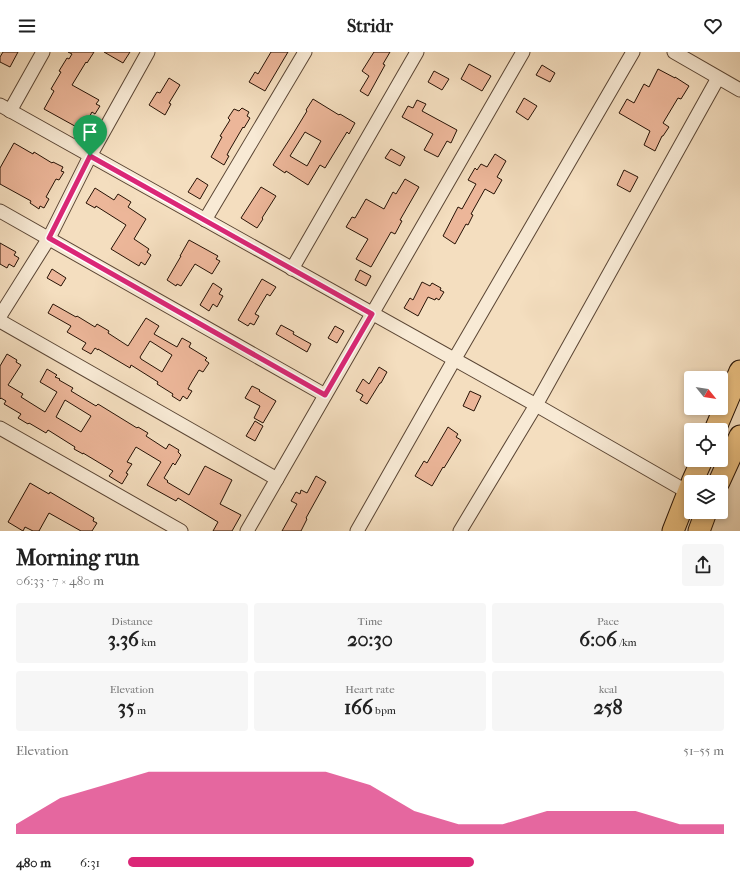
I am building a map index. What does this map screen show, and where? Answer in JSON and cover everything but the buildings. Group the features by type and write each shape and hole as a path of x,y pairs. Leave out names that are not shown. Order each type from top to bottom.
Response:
{"main road":[{"path":"718,423 740,371"},
{"path":"722,475 740,436"},
{"path":"673,531 684,505"},
{"path":"699,531 703,519"}],"street":[{"path":"43,52 5,108 454,360 684,484"},
{"path":"0,316 49,238 90,156 148,52"},
{"path":"205,220 304,52"},
{"path":"292,269 417,52"},
{"path":"247,531 523,52"},
{"path":"357,531 454,360 633,52"},
{"path":"674,52 740,90"},
{"path":"460,531 536,405 718,78"},
{"path":"0,211 325,395"},
{"path":"0,321 277,479"},
{"path":"0,428 181,531"}],"route":[{"path":"90,156 372,314 325,395 49,238 90,156"}]}
